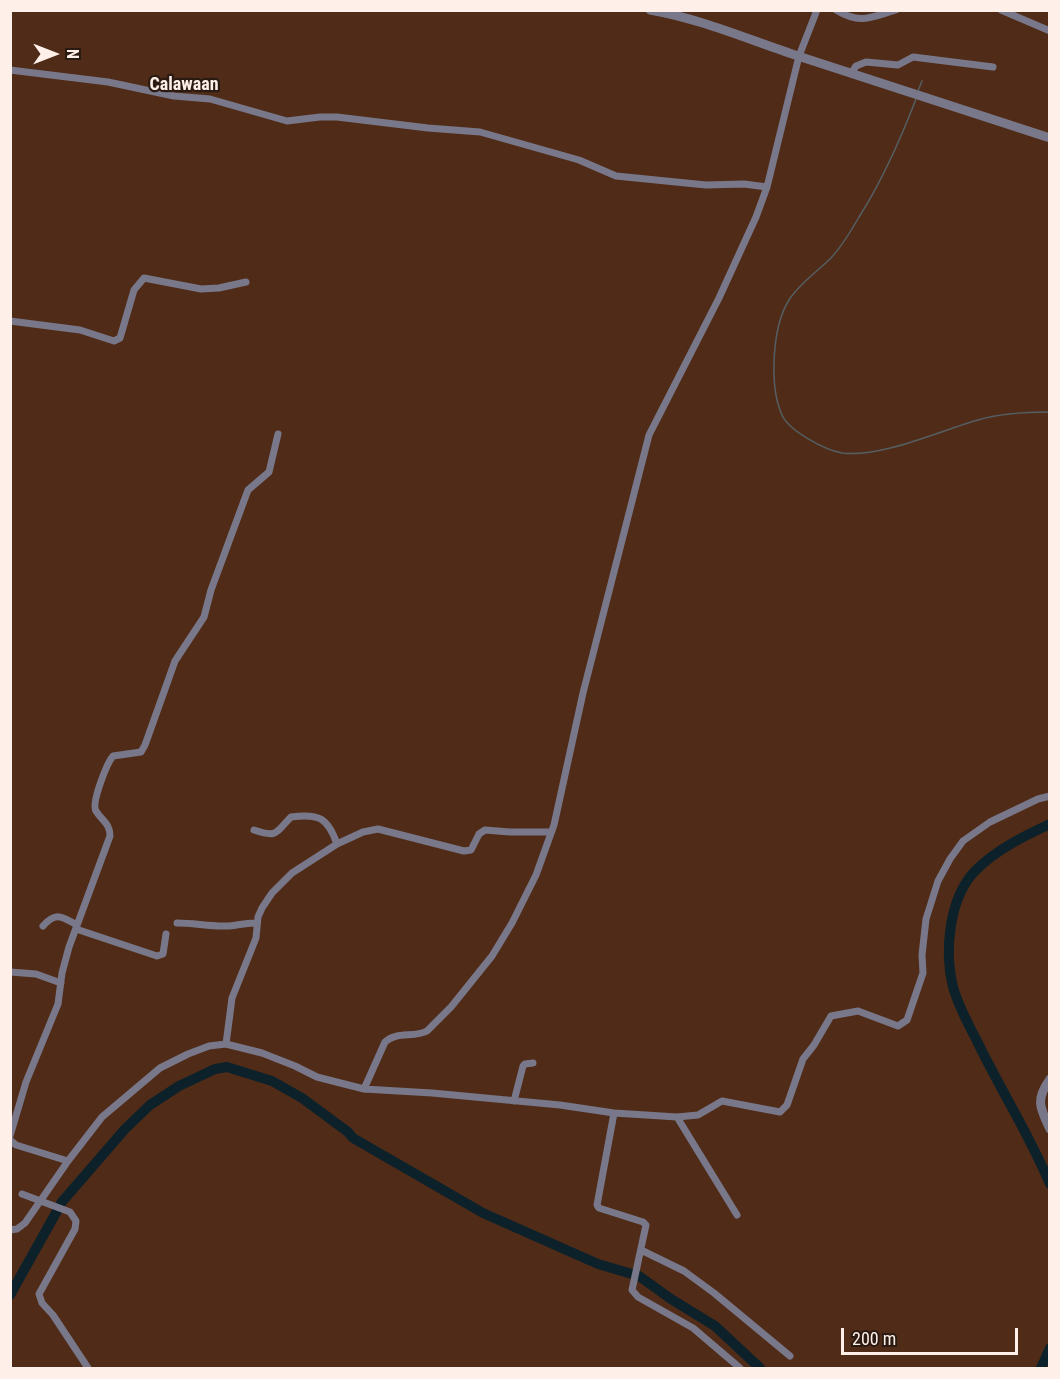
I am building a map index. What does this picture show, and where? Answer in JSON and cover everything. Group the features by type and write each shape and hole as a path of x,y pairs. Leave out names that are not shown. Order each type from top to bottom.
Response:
{"street":[{"path":"650,10 721,29 926,99 1050,138"},
{"path":"364,1089 385,1042 389,1038 422,1034 430,1029 457,1001 492,956 512,923 536,875 559,804 583,693 649,435 719,298 756,217 767,187 799,56 817,10"},
{"path":"836,10 851,19 860,20 896,10"},
{"path":"1001,10 1050,31"},
{"path":"852,72 856,66 866,62 898,65 914,57 993,67"},
{"path":"10,70 108,82 156,93 220,101 287,121 337,117 480,132 579,160 616,176 638,176 706,185 744,184 767,187"},
{"path":"10,321 81,330 114,341 120,338 134,290 144,278 201,289 246,282"},
{"path":"68,1161 16,1145 10,1138 26,1082 58,1004 63,966 110,836 110,829 94,804 108,763 113,756 141,752 145,745 175,661 204,616 211,590 248,490 269,472 278,435"},
{"path":"10,1230 17,1229 25,1223 40,1199 102,1117 160,1068 209,1046 226,1044 275,1057 316,1077 364,1089 432,1093 614,1113 677,1117 698,1115 722,1101 780,1113 787,1105 803,1059 831,1016 858,1011 898,1026 907,1020 923,974 922,955 926,919 938,881 963,842 990,822 1038,799 1050,796"},
{"path":"254,830 271,835 279,832 291,817 304,815 317,817 328,824 337,844"},
{"path":"226,1044 230,1005 256,938 257,923 262,908 278,886 292,873 337,844 363,832 378,829 464,851 471,850 479,834 485,830 551,832"},
{"path":"43,926 55,916 76,927 157,956 163,954 166,934"},
{"path":"177,923 224,927 240,923 257,923"},
{"path":"10,972 36,974 61,982"},
{"path":"514,1101 523,1066 533,1063"},
{"path":"1050,1079 1040,1094 1039,1100 1050,1129"},
{"path":"614,1113 597,1206 644,1223 646,1228 632,1290 638,1297 693,1328 740,1368"},
{"path":"677,1117 737,1215"},
{"path":"22,1194 70,1212 76,1221 75,1229 39,1294 42,1303 53,1315 88,1368"},
{"path":"641,1250 684,1271 790,1356"}],"waterway":[{"path":"918,91 922,81"},
{"path":"916,99 883,174 850,233 831,258 793,294 783,312 774,357 775,389 782,415 792,427 817,444 842,453 857,453 892,448 987,418 1014,413 1050,412"},
{"path":"1050,824 1001,850 976,870 967,881 954,909 949,941 950,973 960,1008 1050,1184"},
{"path":"61,1203 125,1129 150,1105 179,1086 215,1069 227,1067 272,1081 302,1098 353,1138 483,1213 598,1264 639,1276 715,1326 760,1368"},
{"path":"10,1295 57,1211"},
{"path":"1041,1368 1050,1348"}],"district":[{"name":"Calawaan","path":"184,85"}]}
